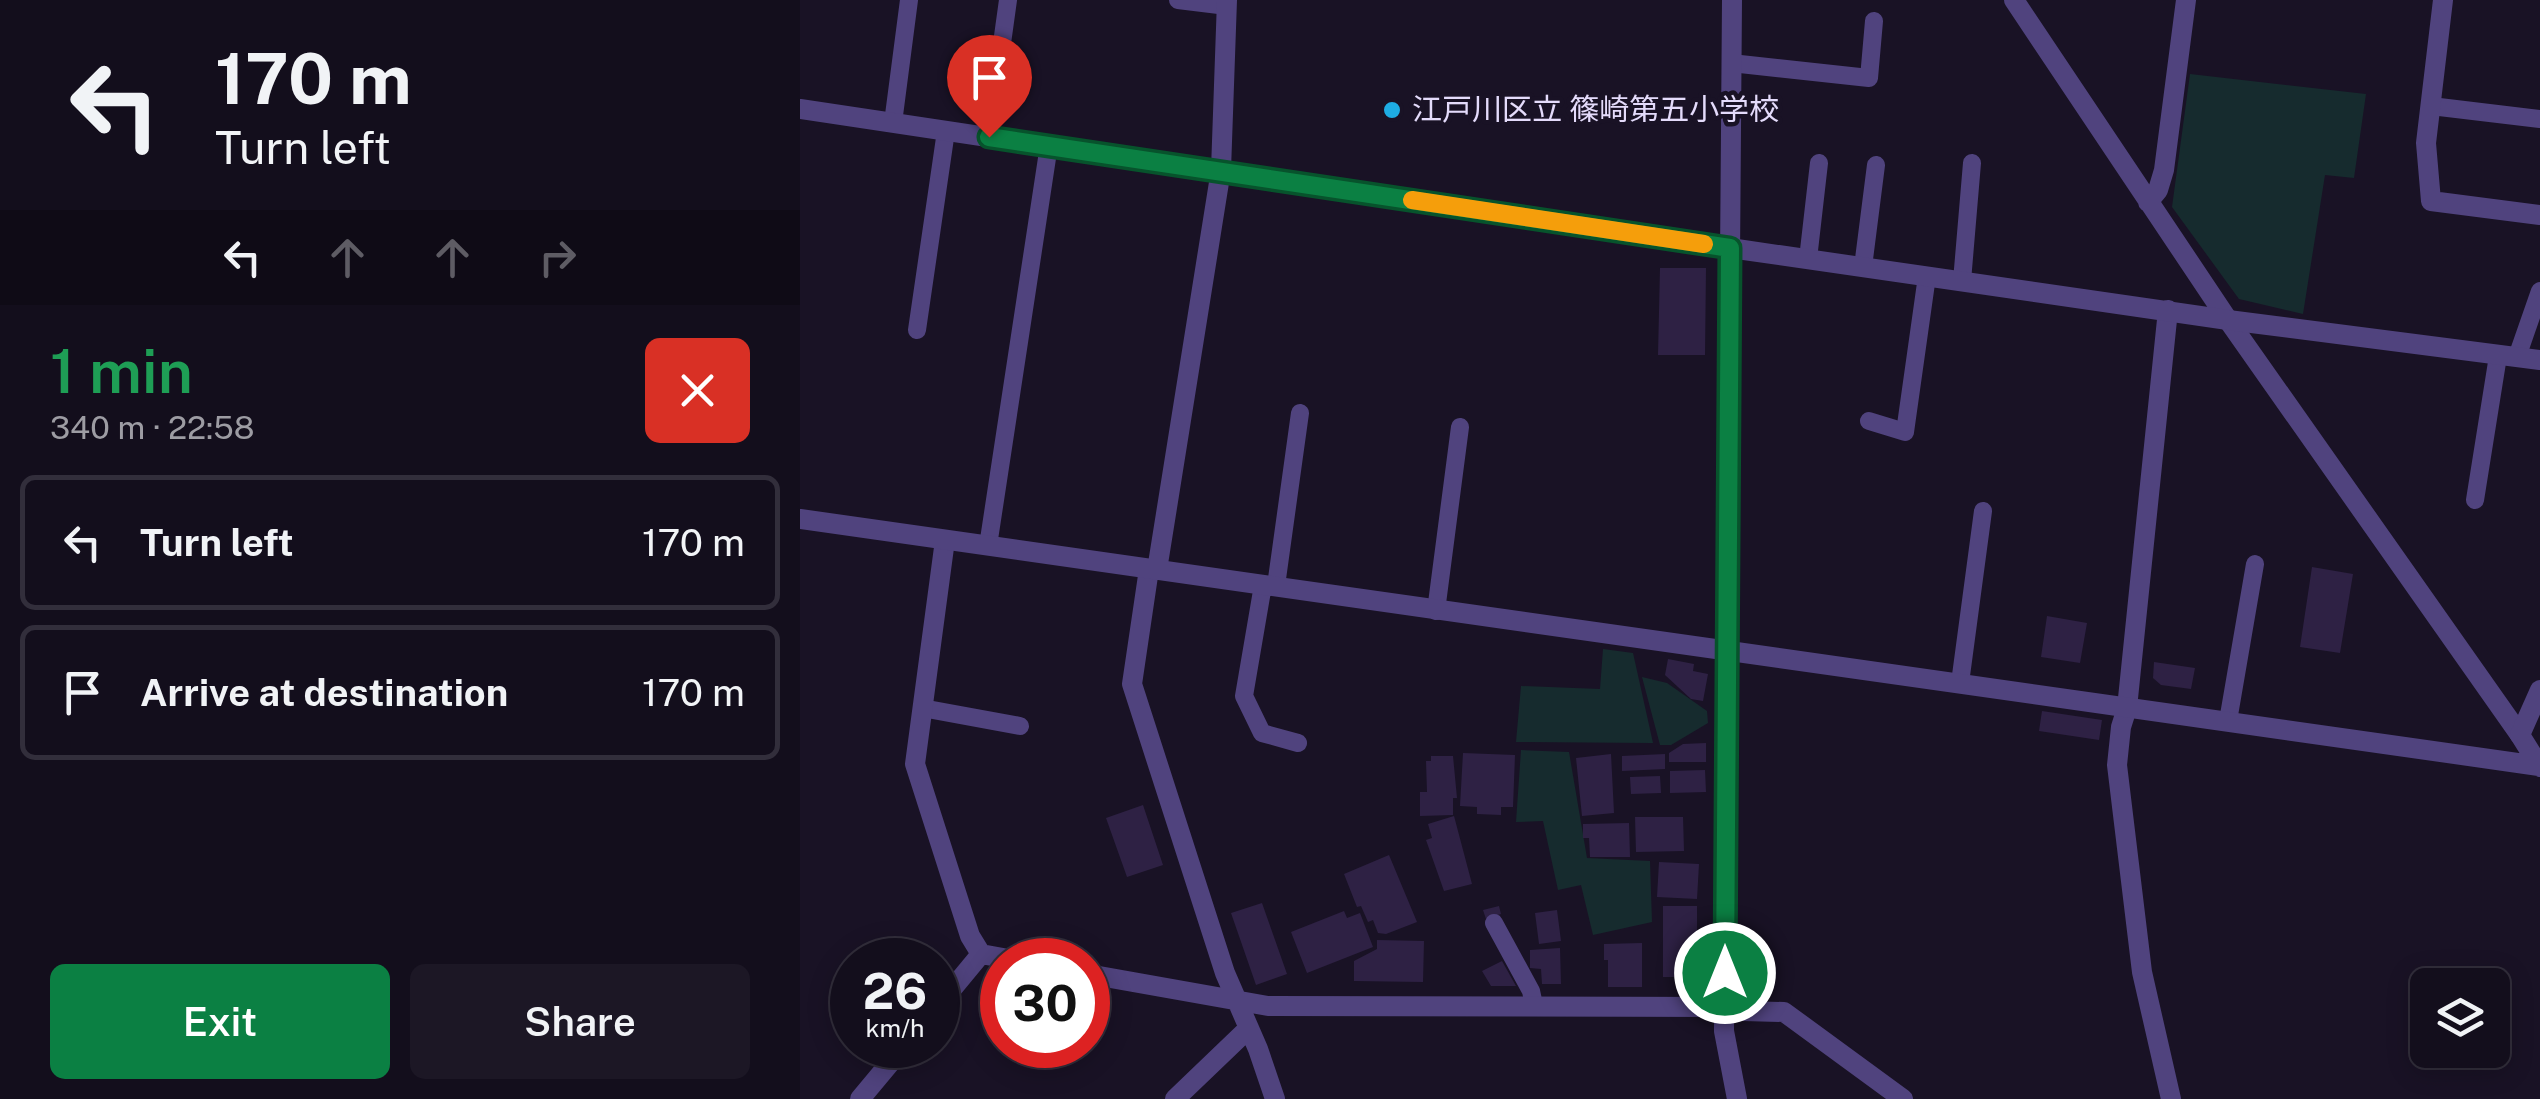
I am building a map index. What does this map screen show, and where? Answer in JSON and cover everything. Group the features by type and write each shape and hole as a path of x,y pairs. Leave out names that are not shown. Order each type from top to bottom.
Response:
{"street":[{"path":"1732,0 1724,1031 1736,1099"},
{"path":"2014,0 2228,320 2540,766"},
{"path":"2148,202 2158,190 2164,170 2186,0"},
{"path":"2443,0 2426,143 2431,201 2540,214"},
{"path":"1227,3 1221,170 1132,684 1236,1002 1275,1099"},
{"path":"800,109 2228,320 2540,360"},
{"path":"2168,310 2128,708 2121,727 2117,765 2142,972 2171,1099"},
{"path":"800,519 2540,766"},
{"path":"944,540 914,764 970,936 980,952"},
{"path":"2520,735 2540,690"},
{"path":"960,979 980,955"},
{"path":"1110,978 1268,1006 1725,1007 1784,1012 1902,1099"},
{"path":"1175,1099 1249,1028"},
{"path":"860,1099 886,1068"}],"lane":[{"path":"893,123 909,0"},
{"path":"989,137 1008,0"},
{"path":"1178,0 1227,3"},
{"path":"1731,63 1869,78 1874,21"},
{"path":"2431,106 2540,118"},
{"path":"916,330 946,130"},
{"path":"988,546 1049,146"},
{"path":"1962,281 1972,162"},
{"path":"1808,259 1819,163"},
{"path":"1863,267 1876,165"},
{"path":"1869,420 1905,432 1927,276"},
{"path":"2475,500 2507,356 2540,291"},
{"path":"1298,743 1262,733 1244,696 1270,586 1300,413"},
{"path":"1436,611 1460,427"},
{"path":"1960,683 1983,511"},
{"path":"2228,722 2254,564"},
{"path":"922,708 1020,726"},
{"path":"1494,922 1531,991 1534,1005"}],"green space":[{"path":"2190,74 2366,94 2354,178 2325,175 2303,314 2239,299 2172,207"},
{"path":"1603,649 1633,653 1653,743 1516,742 1521,686 1600,689"},
{"path":"1642,677 1667,683 1707,711 1708,723 1671,745 1660,745"},
{"path":"1521,750 1569,752 1587,858 1650,861 1652,922 1593,935 1581,885 1558,890 1543,821 1516,822"}],"building":[{"path":"1660,268 1706,268 1705,355 1658,355"},
{"path":"2312,567 2353,574 2340,653 2300,647"},
{"path":"2047,616 2087,623 2080,663 2041,657"},
{"path":"1668,659 1694,664 1693,671 1708,674 1703,701 1691,699 1665,675"},
{"path":"2154,662 2195,668 2191,689 2161,685 2153,678"},
{"path":"2042,711 2102,720 2099,740 2039,731"},
{"path":"1706,743 1706,762 1669,762 1669,753 1683,744"},
{"path":"1463,753 1515,755 1513,807 1501,807 1501,815 1477,814 1477,807 1460,806"},
{"path":"1611,754 1614,813 1582,816 1576,758"},
{"path":"1665,754 1665,769 1622,771 1622,756"},
{"path":"1431,756 1453,756 1457,798 1453,798 1453,815 1420,816 1420,792 1427,792 1426,761 1431,761"},
{"path":"1705,770 1706,792 1670,793 1670,771"},
{"path":"1660,776 1661,793 1631,794 1630,777"},
{"path":"1143,805 1163,865 1127,877 1106,818"},
{"path":"1454,816 1472,884 1444,891 1426,840 1432,838 1428,824"},
{"path":"1635,817 1683,817 1684,851 1636,852"},
{"path":"1629,823 1630,857 1590,857 1583,824"},
{"path":"1389,855 1417,922 1386,934 1378,933 1373,920 1368,922 1361,906 1357,907 1344,874"},
{"path":"1659,862 1699,864 1697,899 1657,897"},
{"path":"1262,903 1287,974 1256,985 1231,913"},
{"path":"1499,906 1501,914 1486,919 1483,910"},
{"path":"1663,906 1697,906 1697,977 1663,977"},
{"path":"1557,910 1561,941 1539,944 1535,913"},
{"path":"1344,911 1347,918 1360,913 1373,947 1307,973 1291,932"},
{"path":"1377,940 1424,941 1423,982 1354,981 1354,961 1377,949"},
{"path":"1642,943 1642,987 1608,987 1604,944"},
{"path":"1560,948 1561,984 1542,984 1541,969 1530,968 1530,950"},
{"path":"1502,961 1516,986 1491,986 1482,971"}],"slow traffic":[{"path":"1412,200 1704,244"}],"place":[{"name":"江戸川区立 篠崎第五小学校","path":"1392,110"}],"route":[{"path":"989,137 1730,248 1725,973"}]}
